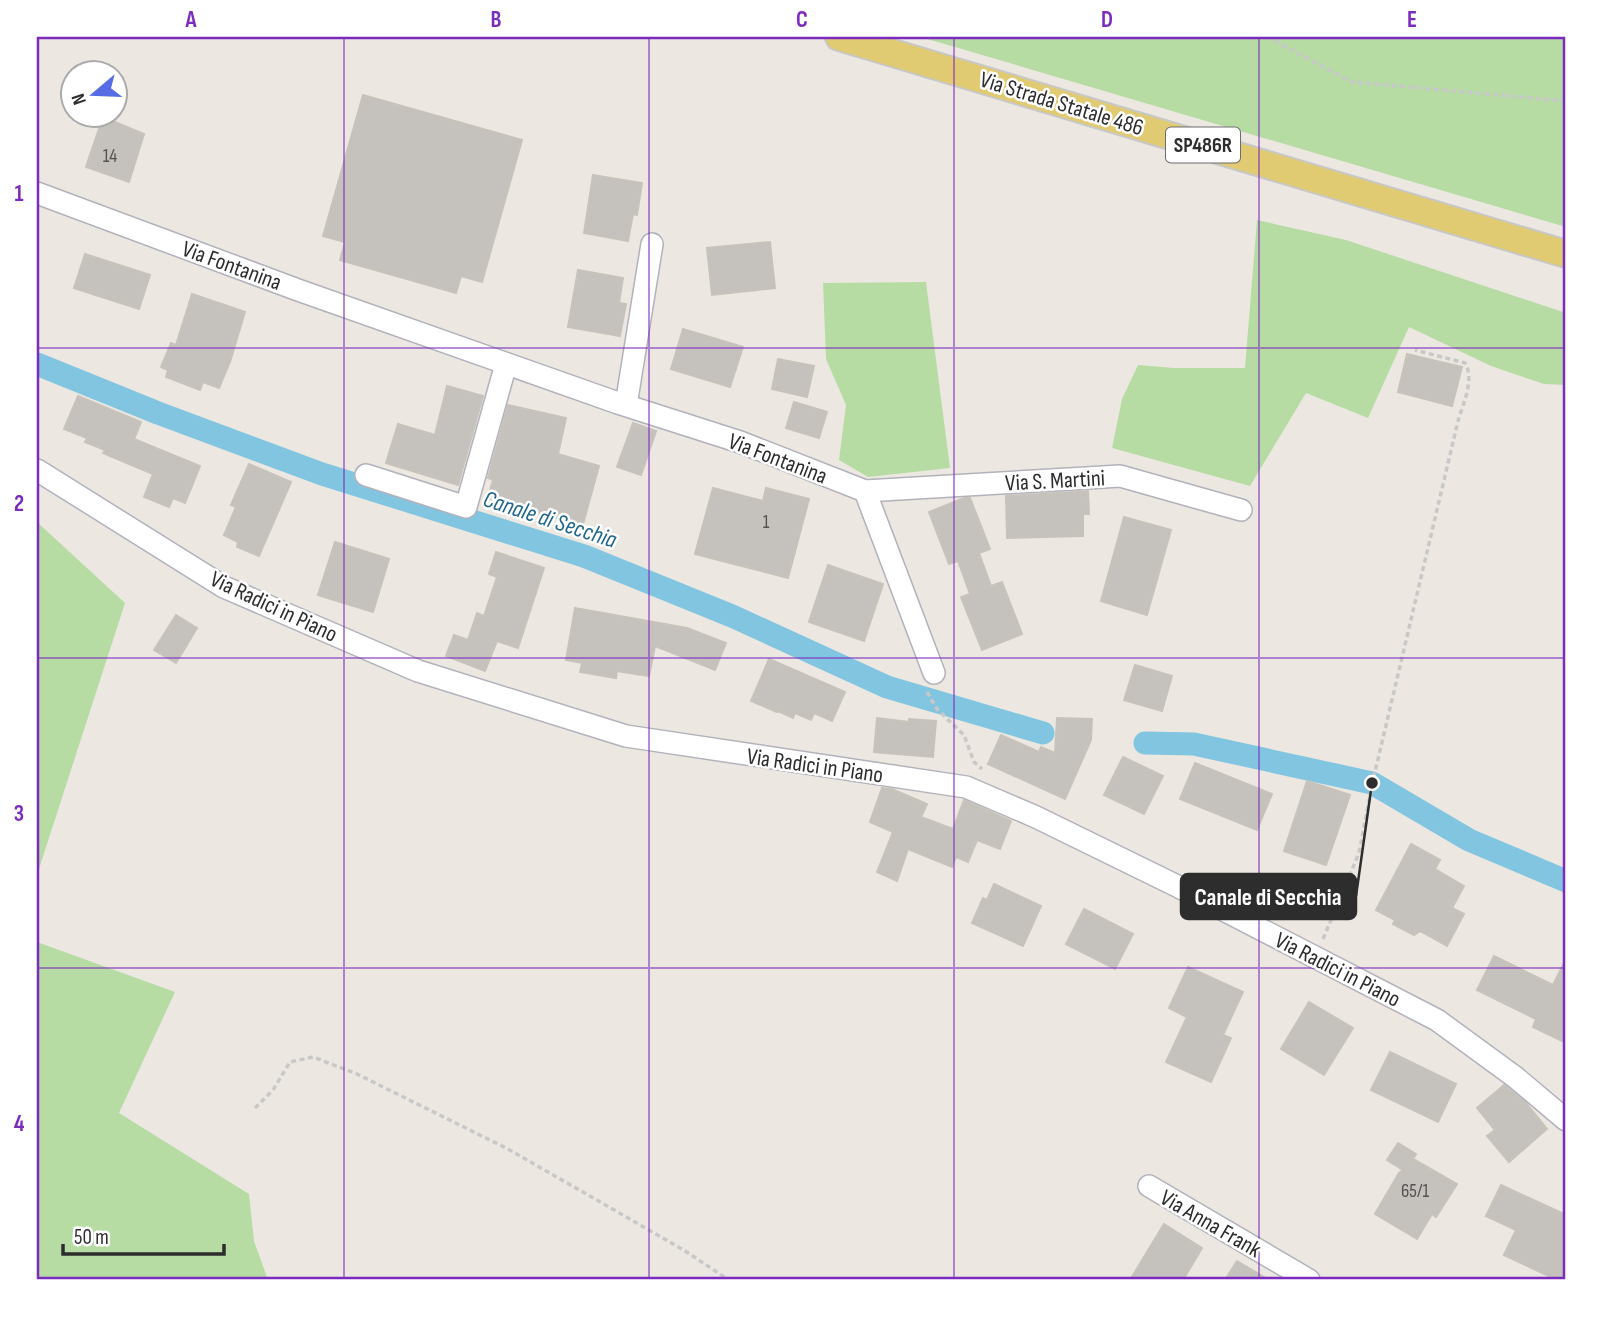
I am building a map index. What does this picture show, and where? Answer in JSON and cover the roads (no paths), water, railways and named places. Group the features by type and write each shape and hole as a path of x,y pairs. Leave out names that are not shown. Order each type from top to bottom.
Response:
{"main road":[{"name":"Via Strada Statale 486","path":"839,37 1566,254"}],"street":[{"name":"Via Fontanina","path":"37,193 506,364 740,442 865,491"},
{"path":"626,405 652,244"},
{"path":"366,475 466,507 506,364"},
{"name":"Via Radici in Piano","path":"37,470 224,587 418,671 626,736 966,787 1036,817 1437,1020 1515,1077 1566,1120"},
{"name":"Via S. Martini","path":"865,491 1120,477 1241,510"},
{"path":"865,491 930,681"},
{"name":"Via Anna Frank","path":"1149,1186 1309,1280"}],"waterway":[{"name":"Canale di Secchia","path":"37,364 158,413 322,474 584,556 732,616 887,687 1043,733"},
{"name":"Canale di Secchia","path":"1145,743 1194,744 1372,783 1469,840 1566,881"}],"place":[{"name":"Canale di Secchia","path":"1372,783"}]}
